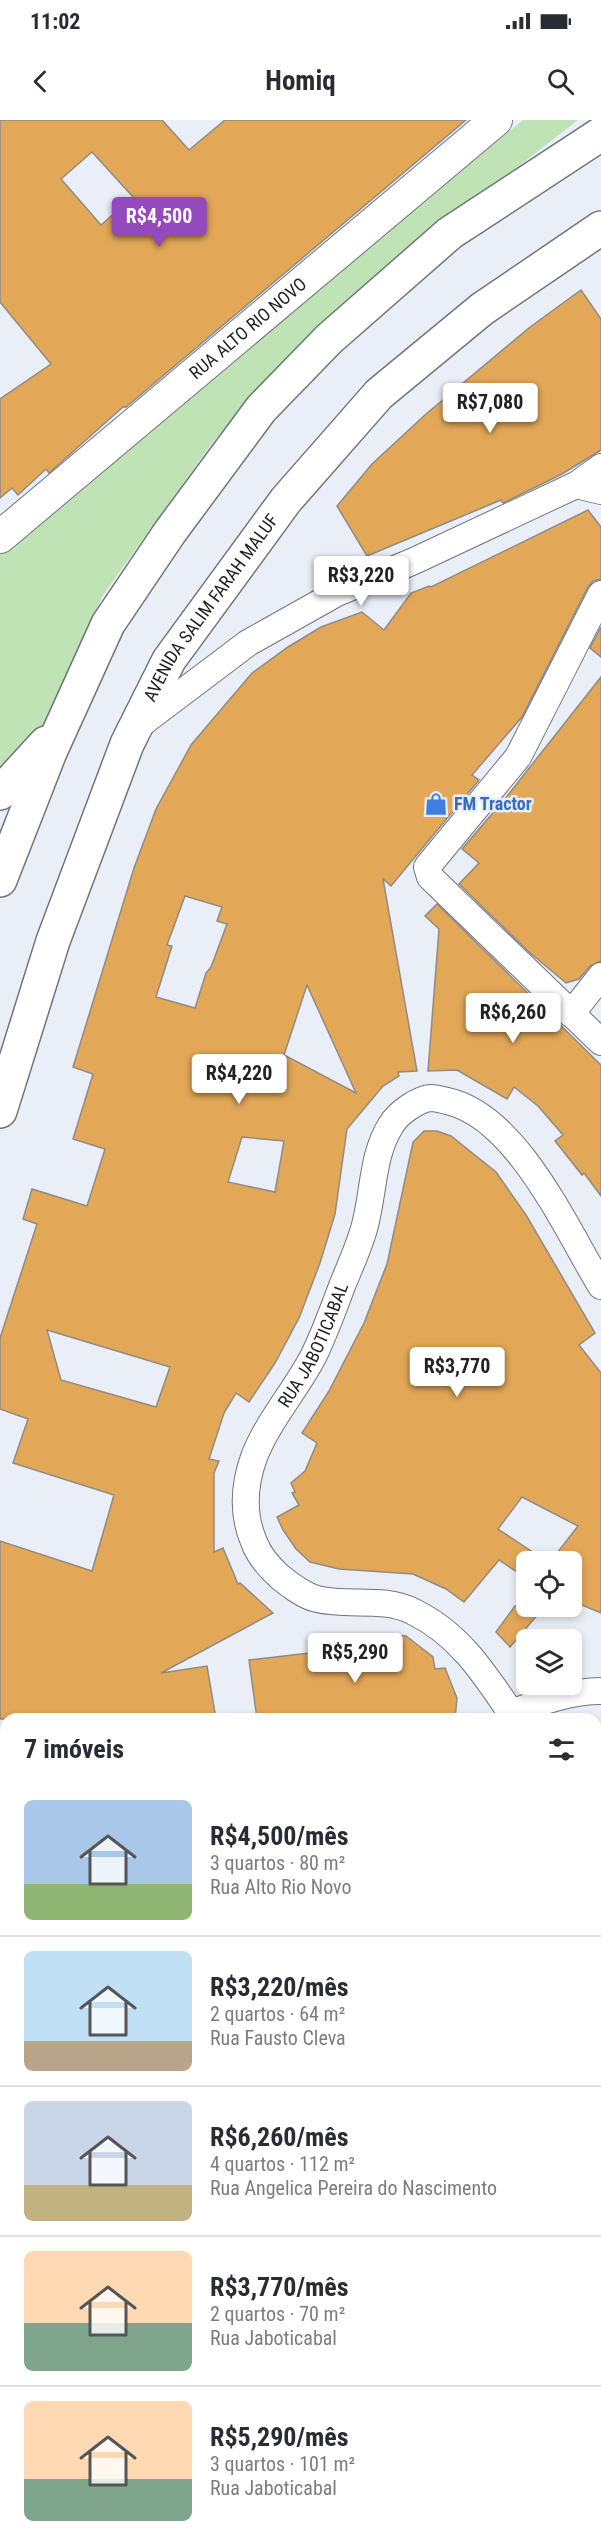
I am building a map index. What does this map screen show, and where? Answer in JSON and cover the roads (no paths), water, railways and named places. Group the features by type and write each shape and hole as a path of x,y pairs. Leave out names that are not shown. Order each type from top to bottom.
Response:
{"highway":[{"path":"0,880 62,726 108,624 170,532 261,410 329,339 450,233 601,134"},
{"name":"AVENIDA SALIM FARAH MALUF","path":"0,1112 53,941 133,730 169,660 286,500 380,394 482,309 601,228"},
{"path":"0,793 62,726"}],"street":[{"name":"RUA ALTO RIO NOVO","path":"0,537 496,120"},
{"path":"133,730 248,643 277,626 337,593 414,561 576,485 601,467"},
{"path":"576,485 601,491"},
{"path":"601,594 518,757 428,864 430,877 601,1042"},
{"path":"572,1014 601,976"},
{"name":"RUA JABOTICABAL","path":"507,1713 465,1649 435,1623 411,1610 378,1601 316,1599 289,1585 268,1566 254,1544 245,1514 246,1487 255,1456 313,1357 343,1284 365,1226 378,1149 392,1122 410,1107 431,1098 458,1104 484,1117 539,1179 601,1286"},
{"path":"516,1713 560,1695 601,1691"}],"place":[{"name":"FM Tractor","path":"436,804"}]}
